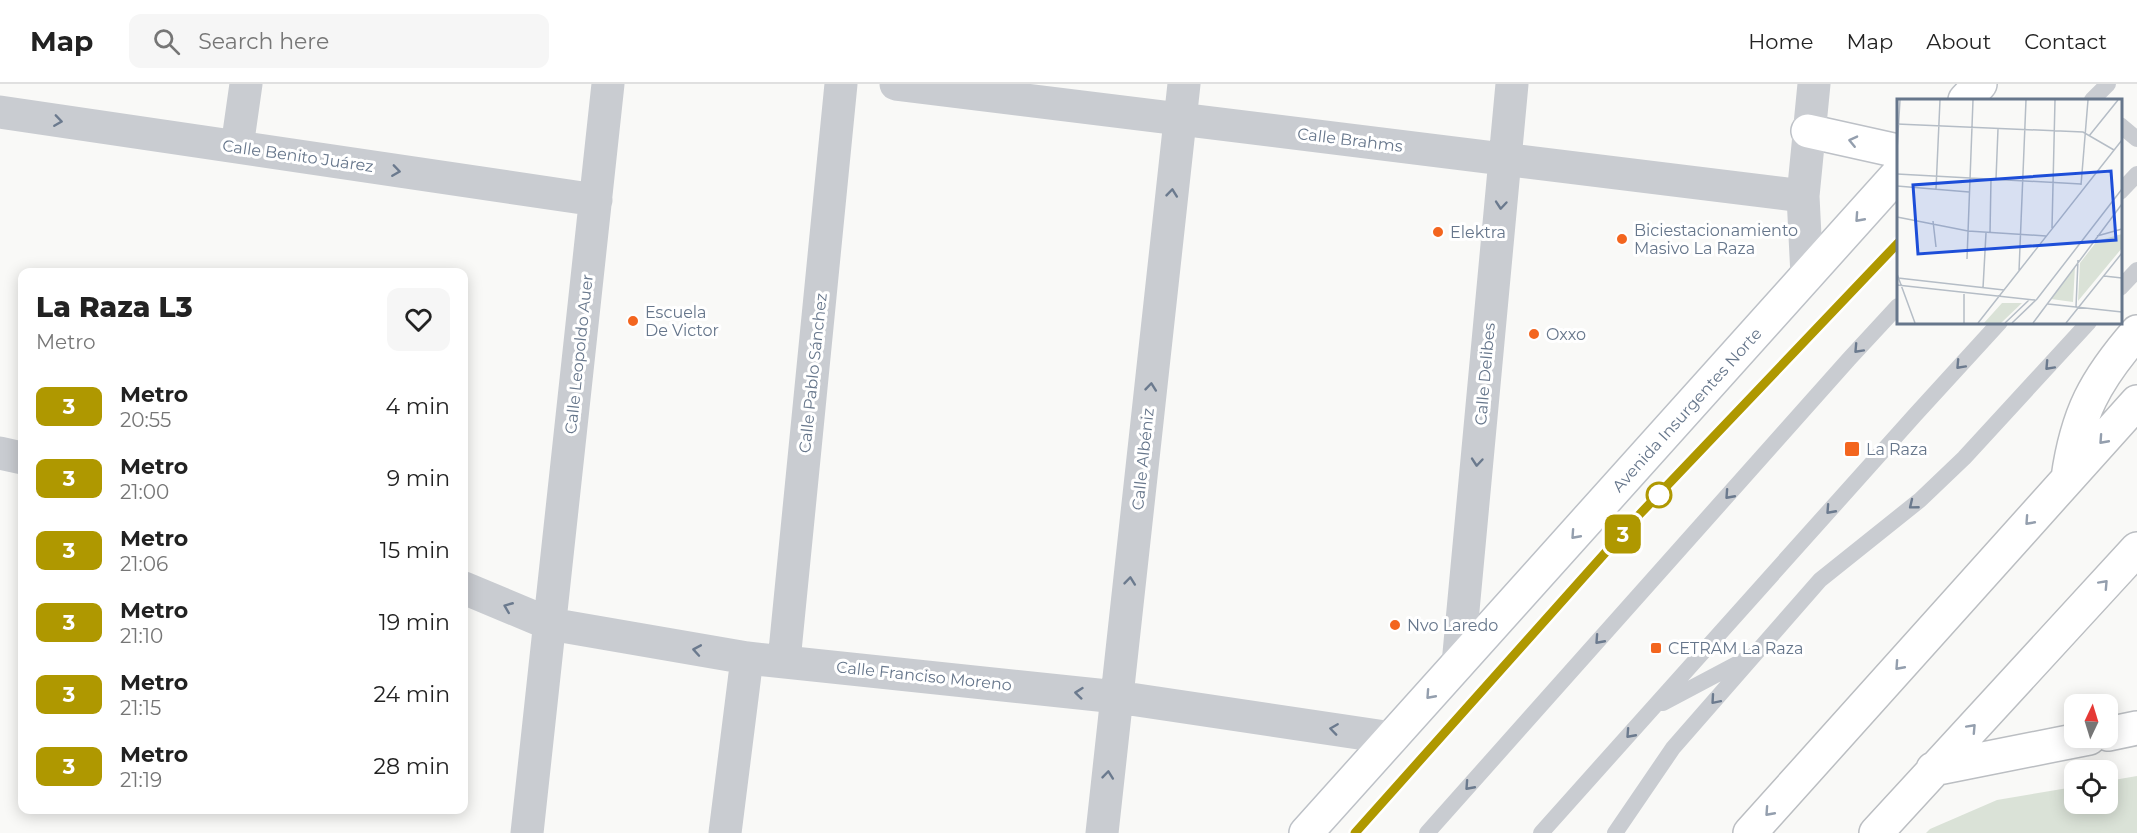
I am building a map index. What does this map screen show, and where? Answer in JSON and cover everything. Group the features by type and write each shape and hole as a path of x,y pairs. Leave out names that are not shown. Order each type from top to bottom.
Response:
{"main road":[{"path":"1966,99 1980,84"},
{"path":"1808,131 1897,151"},
{"name":"Avenida Insurgentes Norte","path":"1306,833 1897,176"},
{"path":"2068,478 2073,446 2088,401 2103,374 2137,332"},
{"path":"1750,833 2137,402"},
{"path":"1876,833 2137,549"},
{"path":"2118,732 2137,728"},
{"path":"1933,769 2064,743"}],"street":[{"path":"237,147 246,84"},
{"name":"Calle Leopoldo Auer","path":"527,833 608,84"},
{"name":"Calle Pablo Sánchez","path":"784,661 841,84"},
{"name":"Calle Brahms","path":"896,84 1803,196"},
{"name":"Calle Albéniz","path":"1102,833 1184,84"},
{"name":"Calle Delibes","path":"1458,664 1512,84"},
{"path":"1807,276 1803,196 1814,84"},
{"name":"Calle Benito Juárez","path":"0,112 596,200"},
{"path":"0,453 18,457"},
{"name":"Calle Franciso Moreno","path":"468,590 550,624 747,658 1117,697 1392,738"},
{"path":"725,833 747,658"}],"lane":[{"path":"2093,99 2108,84"},
{"path":"2122,126 2137,139"},
{"path":"2122,191 2137,174"},
{"path":"2122,287 2137,270"},
{"path":"1427,833 1849,359 1897,308"},
{"path":"1541,833 1914,415 1998,324"},
{"path":"1615,833 1673,748 1820,580 1920,500 1964,458 2087,324"},
{"path":"1652,709 1755,654"}],"shaded area":[{"path":"2137,776 2137,833 1926,833 1930,829 1997,800 2064,789 2064,814 2118,814 2118,779"}],"metro line":[{"name":"3","path":"1355,833 1639,515 1897,244"}],"place":[{"name":"Elektra","path":"1438,232"},
{"name":"Biciestacionamiento Masivo La Raza","path":"1622,239"},
{"name":"Escuela De Victor","path":"633,321"},
{"name":"Oxxo","path":"1534,334"},
{"name":"La Raza","path":"1852,449"},
{"name":"Nvo Laredo","path":"1395,625"},
{"name":"CETRAM La Raza","path":"1656,648"}]}
